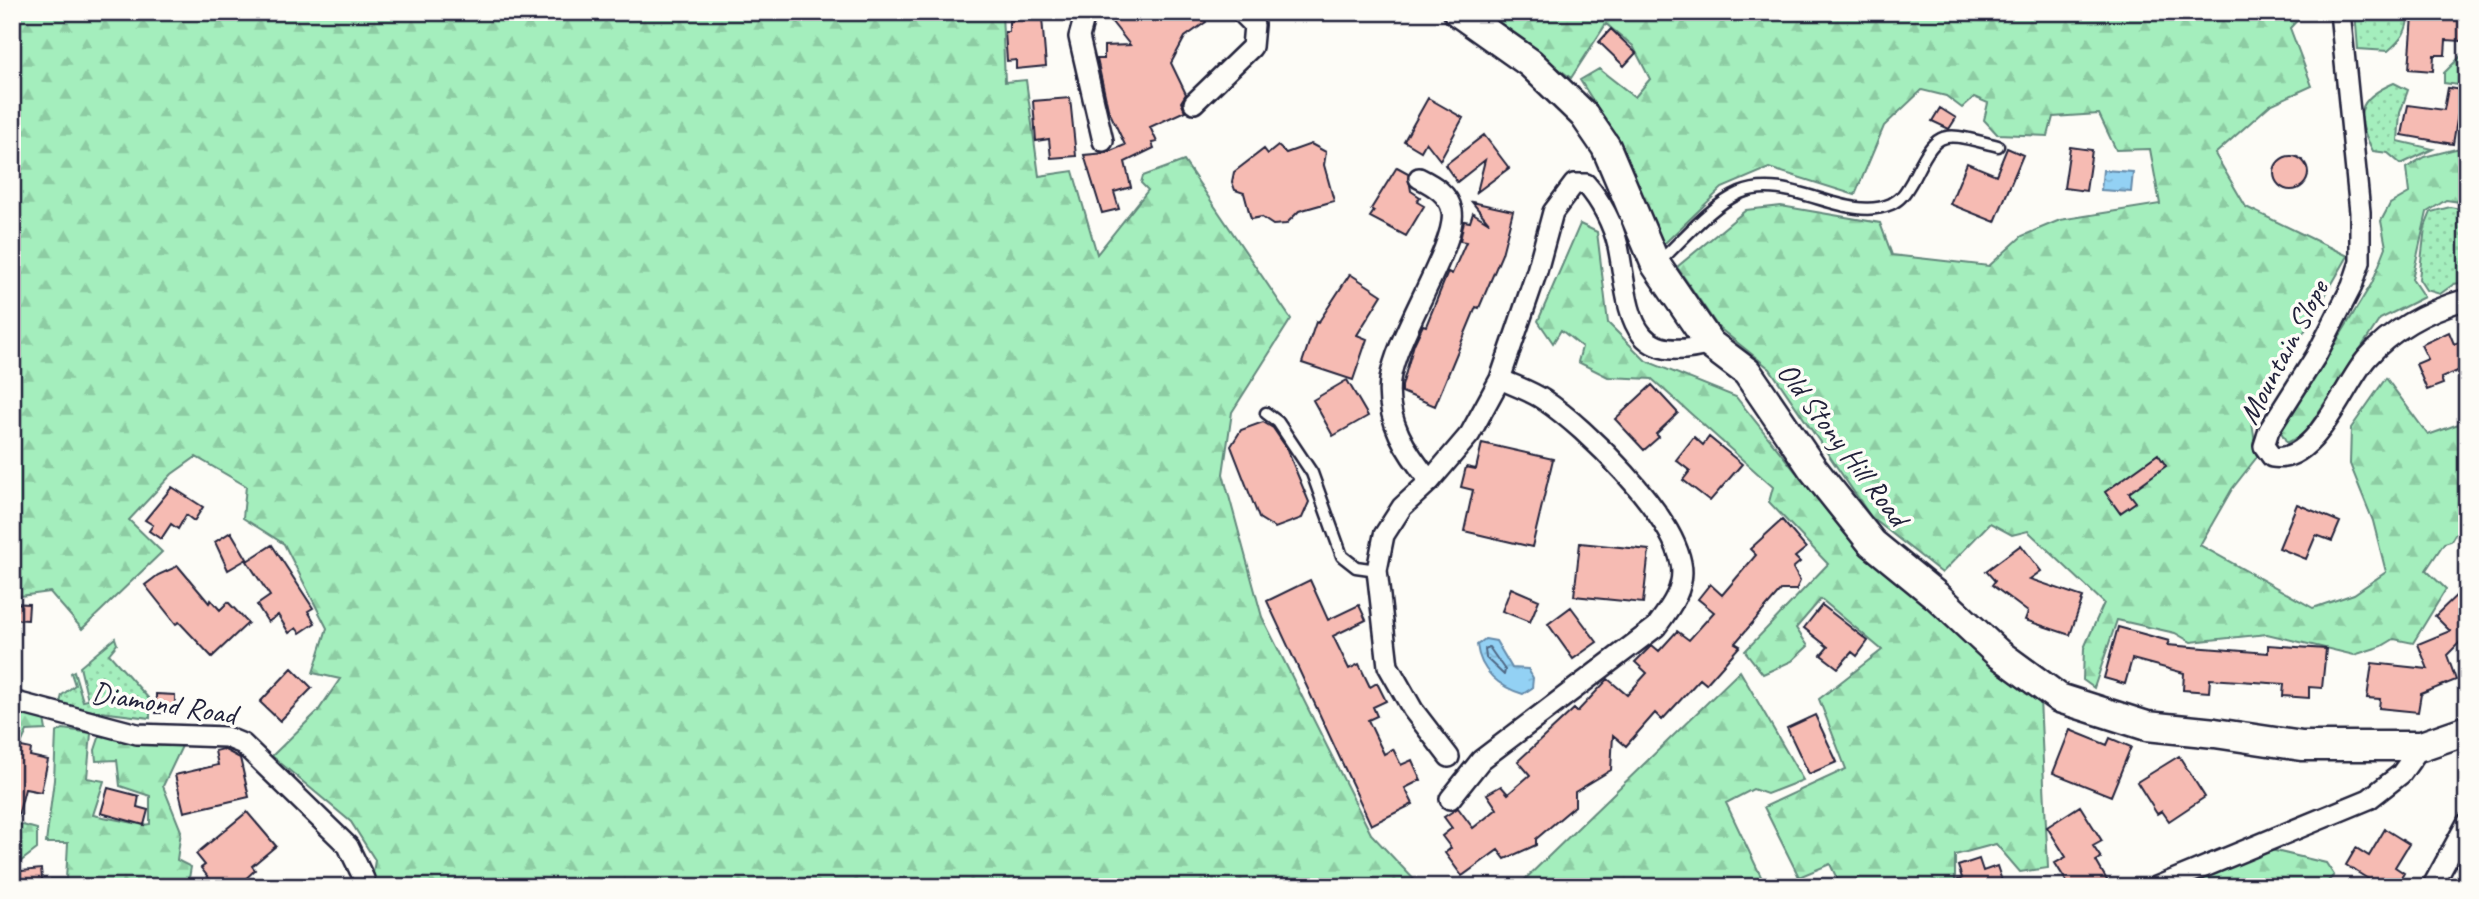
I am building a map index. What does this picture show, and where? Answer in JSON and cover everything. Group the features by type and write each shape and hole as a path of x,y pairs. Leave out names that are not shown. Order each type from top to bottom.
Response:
{"street":[{"path":"1086,12 1079,37 1102,141"},
{"path":"1194,103 1252,47 1254,25 1241,12"},
{"name":"Old Stony Hill Road","path":"1458,12 1530,64 1584,115 1606,147 1656,265 1710,344 1747,372 1813,469 1872,544 1938,597 1999,654 2059,698 2147,726 2302,746 2421,746 2467,730"},
{"name":"Mountain Slope","path":"2340,12 2360,212 2360,262 2352,286 2316,356 2269,430 2264,446 2272,457 2282,459 2298,451 2317,434 2367,358 2413,319 2467,299"},
{"path":"1419,178 1439,188 1452,209 1451,232 1397,350 1390,382 1393,418 1403,448 1430,481"},
{"path":"1449,757 1413,710 1388,666 1377,570 1384,535 1402,507 1430,481 1470,435 1500,379 1537,271 1553,212 1574,184 1586,184 1606,214 1618,244 1625,299 1637,328 1656,345 1671,349 1689,350 1710,344"},
{"path":"1450,799 1481,760 1656,626 1677,598 1680,575 1681,564 1668,534 1640,490 1583,432 1543,399 1500,379"},
{"name":"Diamond Road","path":"12,701 137,734 226,737 243,744 348,846 365,879 360,887"},
{"path":"2156,887 2369,799 2401,774 2421,746"},
{"path":"2432,887 2467,823"}],"lane":[{"path":"1656,265 1718,208 1741,192 1779,187 1864,209 1890,204 1905,194 1929,146 1941,137 1956,136 1998,146"},
{"path":"1266,413 1278,422 1312,473 1342,556 1356,568 1377,570"}],"green space":[{"path":"12,12 1002,12 1005,82 1026,80 1039,176 1073,171 1097,254 1148,190 1141,183 1143,176 1184,161 1291,319 1232,412 1223,474 1262,617 1371,834 1421,887 371,887 375,860 351,822 272,756 318,711 340,679 313,673 327,628 284,544 243,518 246,486 196,457 172,474 129,520 162,552 82,629 50,592 12,597 12,583 19,577 13,570 16,562 12,557"},
{"path":"1483,12 2305,12 2290,28 2312,86 2270,105 2215,154 2246,207 2348,256 2252,422 2257,457 2232,489 2200,545 2313,608 2354,594 2386,572 2373,521 2350,464 2351,428 2386,378 2428,435 2467,421 2467,536 2455,534 2451,541 2444,543 2426,570 2446,589 2413,643 2394,639 2354,655 2267,634 2191,642 2175,633 2117,620 2094,688 2083,680 2084,648 2104,603 2028,531 2012,535 1990,523 1942,573 1871,517 1770,369 1718,327 1677,267 1746,210 1781,206 1880,223 1892,255 1989,266 2022,236 2060,220 2160,204 2150,149 2116,150 2099,114 2053,117 2048,136 1997,134 1984,120 1988,103 1974,97 1962,108 1946,96 1922,90 1884,126 1855,195 1769,168 1722,188 1663,245 1623,148 1580,80 1599,69 1635,97 1650,79 1633,46 1606,24 1571,78"},
{"path":"2355,12 2416,12 2409,14 2403,35 2388,51 2358,49"},
{"path":"2467,50 2467,86 2444,83 2444,73"},
{"path":"2394,83 2408,90 2400,113 2398,141 2433,149 2401,164 2388,153 2373,151 2361,118 2362,110 2372,95"},
{"path":"2467,108 2467,203 2446,200 2427,212 2412,279 2424,297 2380,319 2304,434 2287,443 2281,432 2372,283 2386,247 2381,221 2390,204 2409,193 2406,168 2424,157 2460,148"},
{"path":"2450,207 2467,210 2467,282 2454,284 2440,294 2426,290 2419,279 2425,227 2431,212"},
{"path":"1580,224 1597,232 1608,323 1646,361 1736,397 1858,550 2040,699 2048,868 2020,872 1996,844 1955,855 1955,887 1841,887 1830,864 1799,877 1764,807 1846,769 1819,699 1882,650 1821,599 1796,628 1808,646 1792,661 1763,674 1745,651 1828,564 1769,502 1773,487 1652,379 1608,377 1578,362 1582,347 1561,330 1553,343 1538,321"},
{"path":"115,638 117,644 109,654 150,700 150,718 59,707 62,695 75,685 71,673 74,671 83,701 88,700 80,667"},
{"path":"1740,671 1803,780 1767,794 1753,789 1726,803 1766,887 1517,887"},
{"path":"12,712 44,719 46,730 27,731 20,746 12,743"},
{"path":"63,729 91,733 87,778 104,781 93,815 144,825 150,824 150,796 120,786 117,760 96,761 95,750 100,735 183,744 163,786 181,831 177,860 191,867 189,878 181,887 51,887 51,879 66,879 68,843 46,843 54,780 56,733"},
{"path":"12,822 37,829 37,849 12,868"},
{"path":"2267,849 2326,863 2334,875 2322,887 2175,887"}],"water":[{"path":"2103,170 2133,172 2131,192 2101,190"},
{"path":"1485,639 1496,641 1512,668 1528,669 1533,678 1532,688 1523,694 1492,677 1482,663 1477,645"}],"building":[{"path":"1104,12 1200,12 1206,22 1185,37 1171,63 1186,94 1181,102 1185,111 1150,127 1157,142 1152,143 1154,148 1125,162 1131,187 1114,192 1119,209 1102,213 1084,155 1106,153 1125,145 1108,109 1097,59 1104,59 1104,46 1130,45"},
{"path":"2413,16 2464,19 2462,41 2446,40 2445,55 2434,55 2433,71 2409,69"},
{"path":"1042,18 1046,66 1016,69 1016,60 1007,61 1005,32 1009,32 1009,21"},
{"path":"1611,29 1636,53 1624,66 1599,42"},
{"path":"2448,88 2462,90 2453,144 2402,135 2408,105 2444,110"},
{"path":"1070,98 1076,156 1051,158 1049,139 1036,141 1033,101"},
{"path":"1428,98 1463,118 1440,160 1426,142 1421,151 1404,141"},
{"path":"1940,108 1956,118 1949,129 1932,121"},
{"path":"1484,135 1509,168 1477,192 1485,160 1457,182 1445,165"},
{"path":"1311,144 1326,152 1324,165 1334,201 1299,211 1286,224 1273,225 1261,217 1251,219 1244,193 1235,190 1232,182 1234,172 1264,149 1268,154 1278,146 1286,153"},
{"path":"2070,147 2092,150 2086,191 2064,188"},
{"path":"2007,148 2023,155 1995,222 1950,204 1967,163 1996,175"},
{"path":"2291,156 2303,161 2308,173 2303,185 2291,190 2279,185 2274,173 2279,161"},
{"path":"1397,167 1408,173 1411,191 1420,197 1417,202 1424,206 1406,236 1370,217 1374,211 1371,209"},
{"path":"1472,202 1513,211 1502,254 1479,308 1476,307 1435,406 1402,392 1402,386 1414,344 1423,325 1426,326 1448,272 1452,274 1466,242 1460,241 1464,221 1470,222 1473,213 1489,223"},
{"path":"1350,274 1382,295 1357,335 1367,339 1353,380 1302,363 1316,322 1318,323"},
{"path":"2449,332 2454,344 2467,339 2467,367 2441,378 2443,384 2427,390 2416,364 2428,359 2421,345"},
{"path":"1347,380 1368,416 1333,436 1313,400"},
{"path":"1652,385 1678,413 1656,434 1659,437 1644,450 1615,419"},
{"path":"1263,422 1273,428 1286,447 1309,502 1302,518 1275,528 1259,518 1231,446 1241,430"},
{"path":"1694,437 1703,445 1709,437 1742,464 1710,501 1683,480 1690,471 1676,460"},
{"path":"1482,443 1553,459 1532,547 1464,531 1473,490 1461,487 1466,467 1476,469"},
{"path":"2158,454 2166,466 2129,493 2136,502 2120,513 2105,492"},
{"path":"172,487 203,507 194,521 186,515 178,529 171,524 161,539 149,531 153,525 145,520"},
{"path":"2297,504 2340,522 2332,541 2316,535 2306,559 2279,548"},
{"path":"1782,520 1806,548 1795,557 1800,562 1793,568 1800,581 1796,590 1781,590 1735,643 1740,646 1706,684 1700,679 1662,720 1655,713 1626,746 1613,735 1611,770 1575,792 1575,806 1536,839 1536,845 1505,859 1498,850 1462,876 1445,853 1451,848 1442,836 1452,828 1444,817 1458,808 1473,828 1497,809 1487,794 1501,786 1508,794 1530,775 1518,761 1574,709 1577,712 1608,679 1627,695 1647,673 1635,662 1652,645 1659,651 1677,631 1689,640 1714,612 1698,599 1710,584 1722,595 1756,555 1750,549"},
{"path":"231,532 247,559 228,570 215,542"},
{"path":"1580,543 1649,550 1643,603 1574,596"},
{"path":"272,545 313,608 308,611 315,623 300,633 296,628 289,633 278,615 268,622 257,605 270,596 247,561"},
{"path":"2021,545 2041,571 2030,579 2083,597 2070,635 2025,620 2028,612 1992,585 1995,581 1986,571"},
{"path":"178,566 209,603 211,600 220,610 228,602 248,623 212,657 179,622 176,624 145,585 158,575"},
{"path":"1310,580 1328,620 1359,605 1366,620 1333,636 1349,669 1359,664 1370,687 1377,683 1386,701 1373,707 1377,716 1368,720 1384,754 1393,749 1401,765 1412,760 1421,780 1405,788 1413,804 1371,825 1267,601"},
{"path":"2467,585 2467,648 2460,642 2447,655 2456,680 2421,694 2418,712 2379,708 2380,699 2367,698 2372,663 2428,669 2418,644 2450,631 2435,616"},
{"path":"1511,588 1539,600 1530,622 1502,611"},
{"path":"12,603 29,604 28,620 12,619"},
{"path":"1822,605 1868,641 1857,656 1852,652 1838,668 1821,655 1828,647 1804,628"},
{"path":"1571,607 1597,642 1573,659 1548,624"},
{"path":"2118,627 2169,641 2167,645 2268,653 2268,645 2326,649 2322,688 2309,687 2309,698 2283,696 2284,684 2210,679 2209,692 2183,690 2184,673 2132,659 2125,684 2104,678"},
{"path":"292,668 312,688 280,721 260,702"},
{"path":"156,694 175,695 175,713 156,713"},
{"path":"1815,715 1837,762 1809,774 1787,728"},
{"path":"2070,730 2107,745 2110,738 2131,747 2111,796 2053,773"},
{"path":"12,745 31,749 30,756 48,760 41,792 25,789 18,816 12,815"},
{"path":"223,749 240,758 249,797 184,812 175,775 218,765 215,751"},
{"path":"2179,756 2205,797 2169,821 2162,811 2157,814 2137,782"},
{"path":"108,788 139,796 137,807 148,810 144,825 101,813"},
{"path":"2080,806 2102,841 2093,846 2101,858 2096,861 2111,887 2070,887 2055,863 2066,857 2047,827"},
{"path":"247,812 276,846 252,866 255,870 237,887 216,887 201,868 205,865 196,854"},
{"path":"2385,829 2409,844 2395,867 2404,873 2396,887 2381,887 2346,865 2356,848 2369,856"},
{"path":"1979,859 1983,871 1997,866 2004,887 1945,887 1962,878 1958,866"},
{"path":"41,869 43,887 12,887 12,872"}]}
